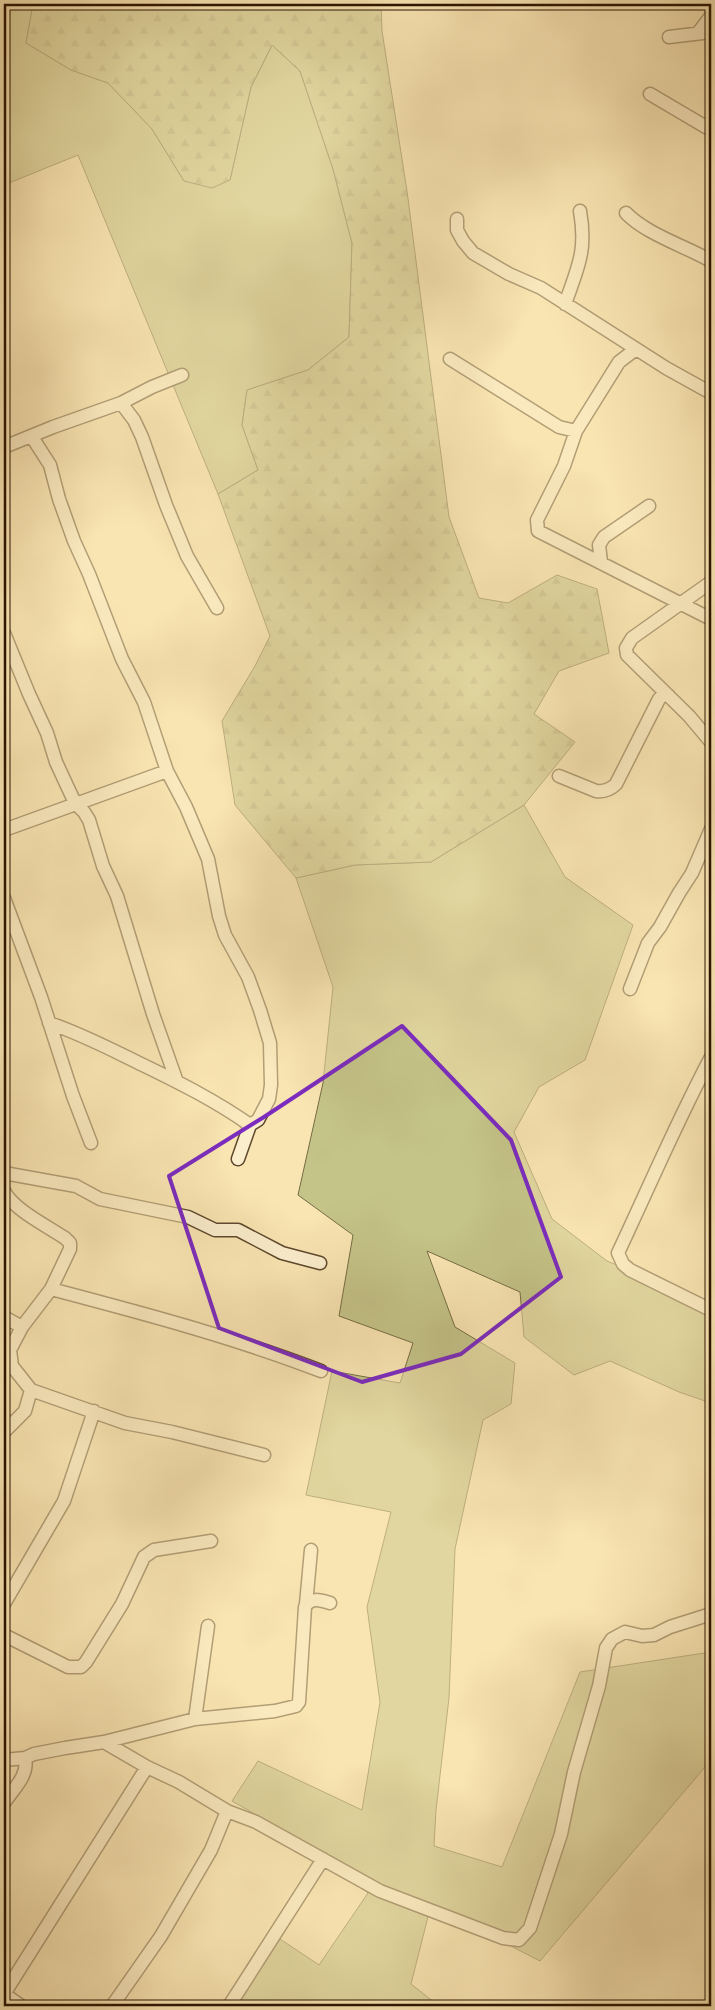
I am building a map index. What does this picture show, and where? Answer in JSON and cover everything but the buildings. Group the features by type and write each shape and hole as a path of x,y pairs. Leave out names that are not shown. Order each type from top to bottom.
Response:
{"street":[{"path":"698,33 711,16"},
{"path":"669,37 711,32"},
{"path":"650,94 711,130"},
{"path":"564,304 582,256 584,231 580,211"},
{"path":"626,213 642,226 693,250 711,261"},
{"path":"457,219 457,230 474,253 509,274 541,288 636,349 711,393"},
{"path":"636,349 619,362 576,431 564,466 537,520 536,527 540,533 711,619"},
{"path":"450,359 558,427 576,431"},
{"path":"4,448 61,424 121,403 152,387 182,376"},
{"path":"121,403 134,420 142,437 166,505 187,556 216,608"},
{"path":"32,437 50,465 74,541 122,659 144,702 167,771 186,807 208,859 219,916 225,935 248,977 270,1043 271,1076 269,1099 258,1120 250,1125 238,1159"},
{"path":"601,562 599,545 604,538 649,506"},
{"path":"711,582 632,638 626,648 627,655 669,696 711,742"},
{"path":"4,633 47,733 56,762 75,803 89,820 103,866 117,896 153,1014 177,1082"},
{"path":"559,776 596,791 602,792 612,789 659,699 665,693 669,696"},
{"path":"4,830 167,771"},
{"path":"630,989 648,943 660,927 692,873 711,829"},
{"path":"4,898 91,1143"},
{"path":"49,1023 75,1032 177,1082 224,1107 250,1125"},
{"path":"711,1057 679,1119 618,1253 623,1264 630,1270 711,1310"},
{"path":"4,1173 53,1180 76,1186 100,1198 188,1216 215,1230 238,1230 282,1253 320,1263"},
{"path":"4,1191 7,1198 66,1238 70,1243 70,1249 51,1289 22,1327 7,1353 12,1366 31,1390 125,1423 181,1434 264,1456"},
{"path":"51,1289 213,1334 321,1371"},
{"path":"4,1317 22,1327"},
{"path":"4,1432 25,1411 31,1390"},
{"path":"4,1604 64,1501 94,1411"},
{"path":"4,1635 68,1667 81,1667 122,1604 144,1557 149,1552 211,1542"},
{"path":"4,1760 24,1758 34,1754 104,1742 195,1718 275,1712 296,1706 298,1702 303,1612 306,1604 311,1550"},
{"path":"306,1604 316,1600 330,1603"},
{"path":"104,1742 147,1767 179,1782 227,1811 256,1822 380,1891 503,1938 519,1940 530,1928 561,1834 574,1772 599,1686 606,1648 612,1639 625,1632 642,1636 654,1635 670,1627 711,1614"},
{"path":"195,1718 208,1626"},
{"path":"4,1803 19,1784 24,1773 26,1766 24,1758"},
{"path":"19,2006 4,1996 147,1767"},
{"path":"112,2006 161,1936 211,1850 227,1811"},
{"path":"229,2006 323,1859"}],"highlighted area":[{"path":"402,1026 511,1140 561,1277 461,1354 362,1382 219,1328 169,1176 264,1117"}],"green space":[{"path":"4,4 33,4 26,43 71,70 108,83 152,129 184,181 230,180 251,87 272,45 300,71 333,169 352,243 349,337 308,370 247,390 242,425 258,470 218,494 78,155 4,185"},
{"path":"33,4 381,4 382,31 407,191 449,517 479,598 508,603 557,575 597,589 609,653 559,671 534,714 575,742 524,805 431,862 355,865 296,878 235,805 222,721 255,666 270,636 218,494 258,470 242,425 247,390 308,370 349,337 352,243 333,169 300,71 272,45 251,87 230,180 212,188 184,181 152,129 108,83 71,70 26,43"},
{"path":"524,805 565,877 633,925 585,1060 539,1087 514,1132 552,1219 607,1261 711,1303 711,1403 679,1392 610,1361 574,1375 524,1337 520,1292 427,1251 455,1327 515,1363 511,1404 483,1420 455,1549 449,1698 436,1810 434,1846 502,1867 580,1672 711,1652 711,1760 540,1961 431,1905 411,1984 439,2006 234,2006 277,1937 319,1965 368,1893 314,1848 232,1801 258,1761 362,1810 380,1702 367,1607 391,1512 306,1495 332,1371 400,1383 413,1343 339,1316 353,1235 298,1195 323,1083 333,987 296,878 355,865 431,862"}]}
